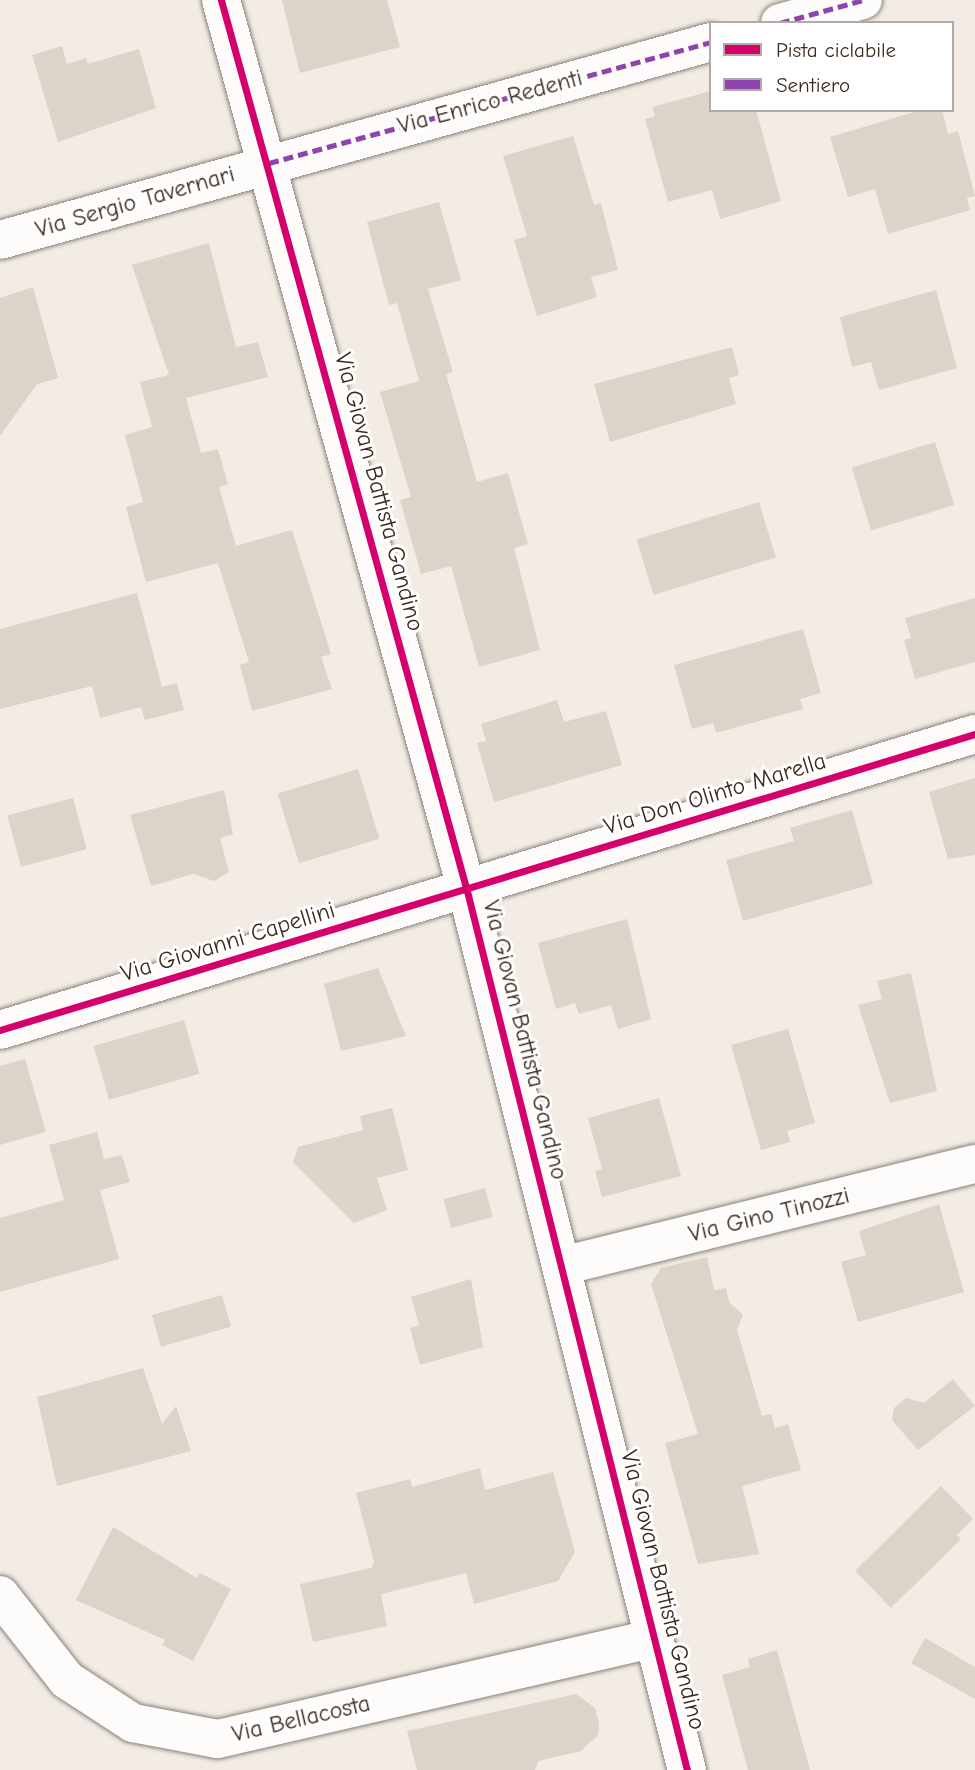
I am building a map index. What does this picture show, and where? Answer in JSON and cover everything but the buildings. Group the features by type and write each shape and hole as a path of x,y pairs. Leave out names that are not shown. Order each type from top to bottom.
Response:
{"street":[{"name":"Via Giovan Battista Gandino","path":"221,0 270,163 467,891 562,1266 652,1639 687,1770"},
{"path":"787,21 863,0"},
{"name":"Via Enrico Redenti","path":"270,163 709,43"},
{"name":"Via Sergio Tavernari","path":"0,240 270,163"},
{"name":"Via Don Olinto Marella","path":"467,891 975,734"},
{"name":"Via Giovanni Capellini","path":"0,1030 467,891"},
{"name":"Via Gino Tinozzi","path":"562,1266 975,1164"},
{"name":"Via Bellacosta","path":"0,1595 67,1680 133,1723 218,1739 652,1639"}],"marked path":[{"path":"787,21 863,0"},
{"path":"269,163 709,43"}],"cycle path":[{"path":"221,0 467,891 687,1770"},
{"path":"0,1030 975,734"}]}
